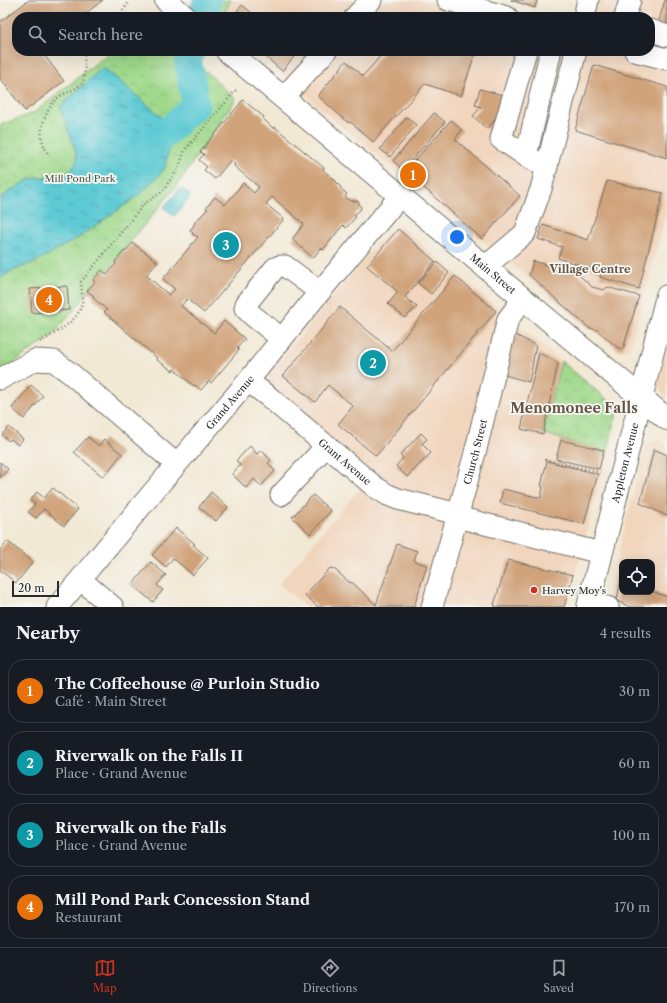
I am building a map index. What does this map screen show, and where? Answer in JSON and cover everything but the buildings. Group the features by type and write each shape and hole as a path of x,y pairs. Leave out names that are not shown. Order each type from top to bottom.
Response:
{"main road":[{"name":"Main Street","path":"233,56 667,419"},
{"name":"Appleton Avenue","path":"595,606 601,553 667,296"}],"street":[{"path":"360,12 371,0"},
{"path":"448,0 490,12"},
{"path":"585,12 588,0"},
{"path":"626,12 630,0"},
{"path":"655,32 667,36"},
{"path":"283,98 321,56"},
{"path":"525,56 501,139 526,156 547,166"},
{"path":"526,156 544,56"},
{"path":"485,267 525,233 541,190 575,56"},
{"path":"655,56 667,59"},
{"name":"Grand Avenue","path":"57,607 176,464 248,381 400,196"},
{"path":"282,339 245,308 246,304 275,268 285,266 320,292"},
{"name":"Church Street","path":"432,607 475,453 508,319 523,299"},
{"path":"0,379 35,360 54,361 176,464"},
{"name":"Grant Avenue","path":"248,381 375,486 388,495 398,499 601,553"},
{"path":"281,495 326,445"},
{"path":"81,580 113,607"}],"path":[{"path":"122,12 130,1"},
{"path":"50,156 44,146 41,136 42,125 46,114 54,101 60,96 74,90 84,79 85,56"},
{"path":"33,345 54,334 80,311 82,302 81,282 144,204 162,192 178,169 186,150 236,90"},
{"path":"545,460 600,472"}],"shaded area":[{"path":"231,0 420,0 464,12 225,12"},
{"path":"594,0 667,0 667,208 632,341 626,350 622,351 618,351 327,114 261,56 655,56 655,12 591,12"},
{"path":"398,227 401,227 561,361 543,433 607,454 567,607 307,607 279,584 372,473 273,389 269,379 270,373 382,237"},
{"path":"667,344 667,399 658,384"},
{"path":"658,440 667,446 667,607 605,607 644,449 647,444"}],"green space":[{"path":"193,0 231,0 225,12 209,12"},
{"name":"Mill Pond Park","path":"105,56 189,56 236,99 176,187 52,336 0,372 0,125 34,113"},
{"path":"561,361 616,407 617,413 607,454 543,433"}],"water":[{"path":"103,67 183,135 169,149 164,170 139,195 78,238 37,261 10,272 0,278 0,199 24,182 31,179 58,176 71,170 75,165 77,157 60,107"},
{"path":"181,188 191,196 174,216 164,207"}],"waterway":[{"path":"203,12 207,0"},
{"path":"144,153 196,105 188,61 190,56"}],"place":[{"name":"The Coffeehouse @ Purloin Studio","path":"413,175"},
{"name":"Riverwalk on the Falls","path":"226,245"},
{"name":"Mill Pond Park Concession Stand","path":"49,300"},
{"name":"Riverwalk on the Falls II","path":"373,363"},
{"name":"Harvey Moy's","path":"534,590"}],"district":[{"name":"Village Centre","path":"590,269"},
{"name":"Menomonee Falls","path":"574,408"}]}
